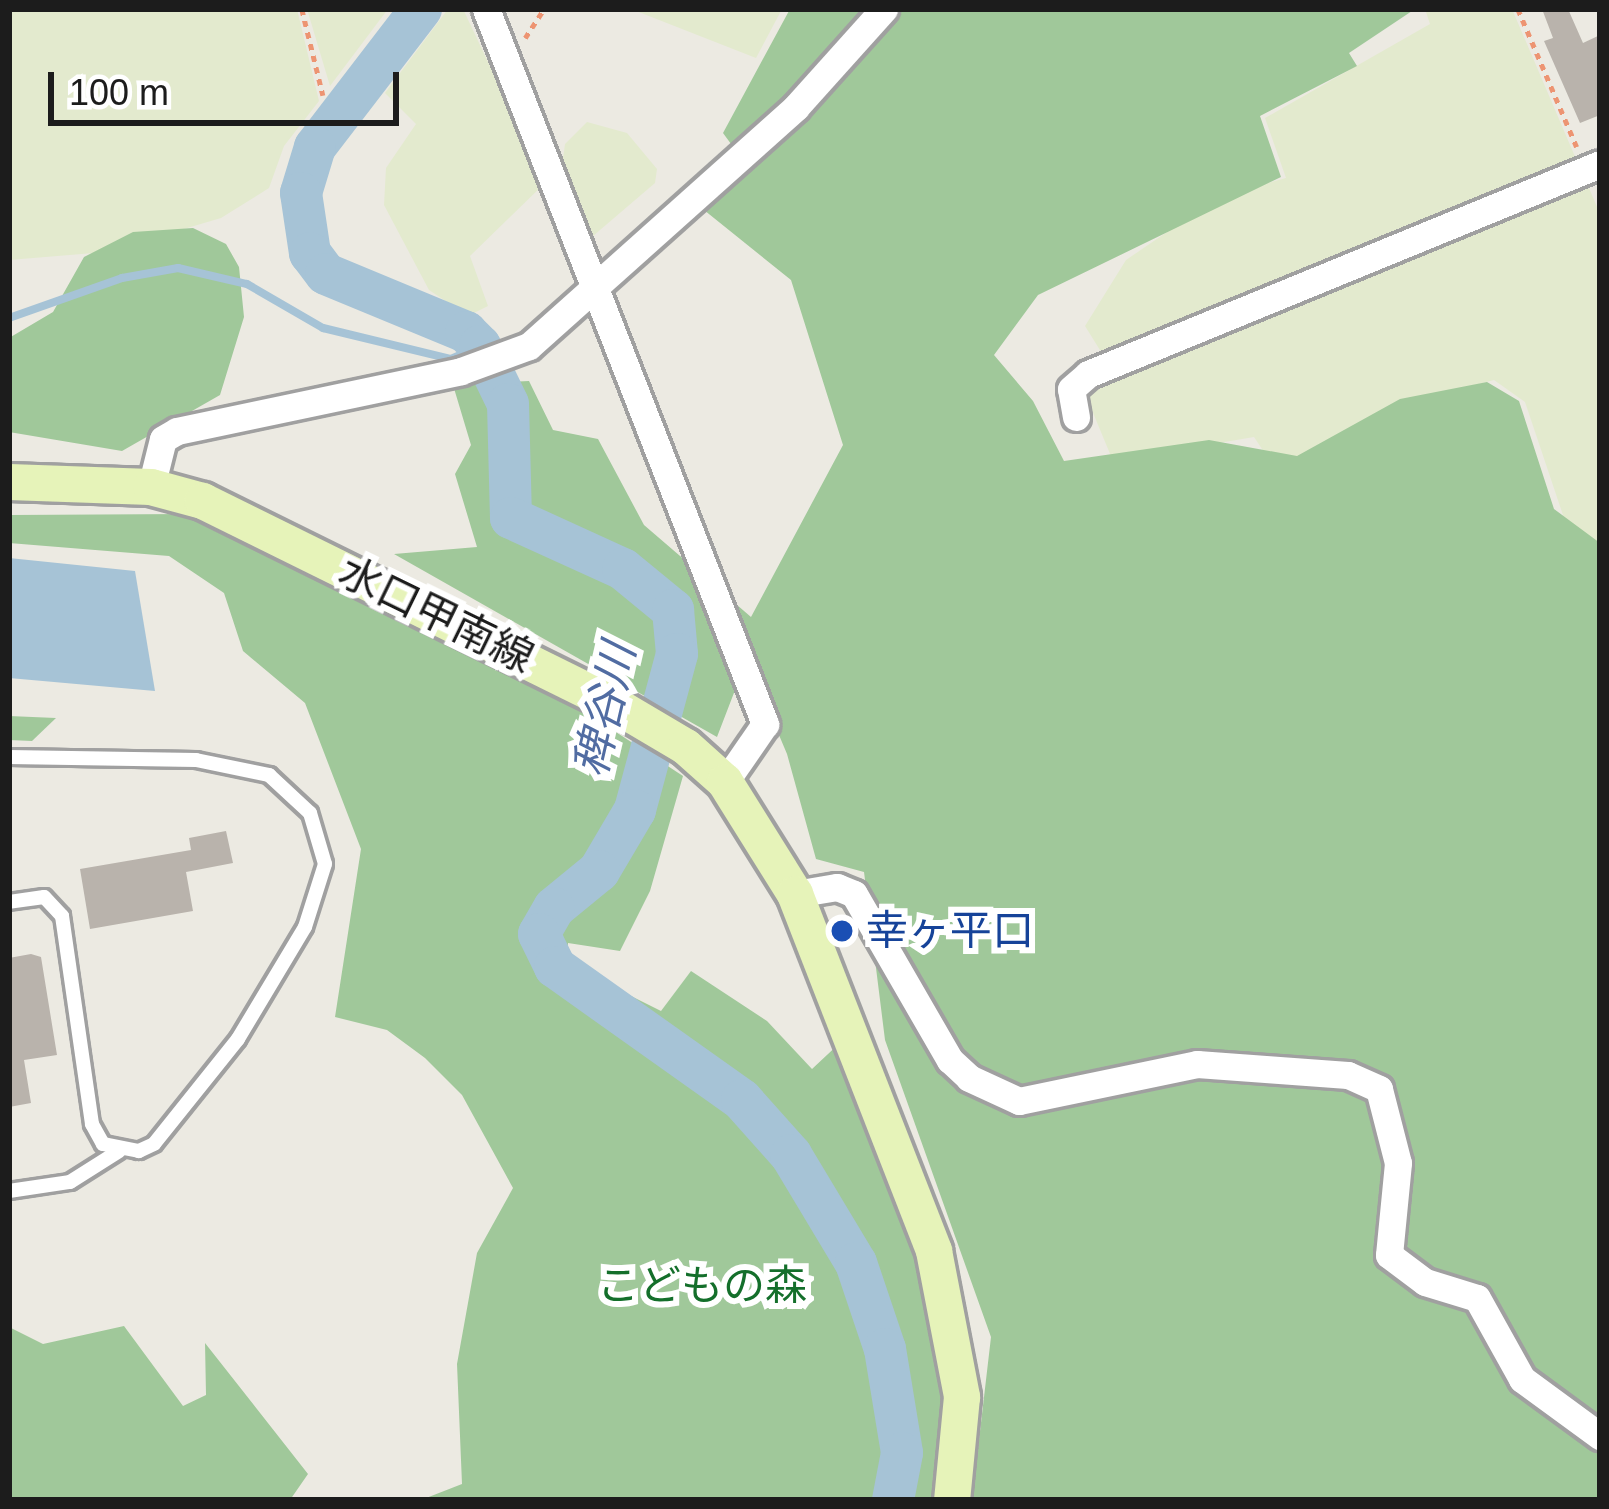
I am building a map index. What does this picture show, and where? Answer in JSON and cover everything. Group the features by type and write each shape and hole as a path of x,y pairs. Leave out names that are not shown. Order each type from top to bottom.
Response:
{"main road":[{"name":"水口甲南線","path":"9,482 151,487 203,501 615,705 686,747 724,782 795,894 939,1271 962,1397 952,1500"}],"street":[{"path":"486,9 600,289 765,724 724,782"},
{"path":"151,487 163,439 177,431 511,358 600,289 796,107 884,9"},
{"path":"1076,417 1071,389 1088,374 1593,167"},
{"path":"795,894 837,887 854,894 950,1060 969,1078 1019,1101 1197,1064 1348,1075 1379,1089 1398,1163 1389,1255 1425,1282 1478,1298 1522,1379 1600,1436"}],"lane":[{"path":"9,757 233,763 269,775 294,795 322,839 320,896 238,1039 154,1144 119,1151 70,1182 9,1191"},
{"path":"9,902 44,897 62,916 92,1124 103,1144 119,1151"}],"path":[{"path":"302,9 323,95"},
{"path":"503,49 524,40 544,9"},
{"path":"1518,9 1593,167"}],"green space":[{"path":"9,9 297,9 319,101 284,146 269,188 221,218 106,252 9,260"},
{"path":"307,9 388,9 330,86"},
{"path":"448,9 463,9 545,183 470,256 488,306 468,316 429,290 384,205 386,168 416,124 385,93"},
{"path":"631,9 782,9 756,58"},
{"path":"790,9 1415,9 1349,53 1357,66 1260,116 1281,177 1038,295 994,355 1033,401 1064,461 1209,440 1297,456 1400,399 1487,382 1519,401 1554,509 1600,543 1600,1500 972,1500 991,1337 885,1040 864,872 816,859 787,754 747,659 717,737 394,554 477,547 455,474 471,445 453,385 529,381 553,430 598,439 644,525 751,617 843,445 791,280 699,206 742,159 723,133"},
{"path":"1425,9 1512,9 1579,166 1108,363 1085,326 1126,260 1220,196 1286,178 1265,118 1430,24"},
{"path":"587,122 627,133 657,169 655,183 593,236 562,166 565,144"},
{"path":"1586,181 1600,214 1600,555 1569,533 1525,402 1494,380 1401,404 1297,462 1270,461 1254,437 1113,461 1084,391"},
{"path":"193,228 226,244 239,267 244,317 220,395 122,451 9,432 9,338 53,312 84,257 133,232"},
{"name":"こどもの森","path":"188,514 494,652 683,776 650,891 620,951 568,943 567,964 661,1011 691,971 767,1021 812,1069 843,1040 921,1260 945,1361 939,1500 421,1500 462,1484 457,1364 477,1253 513,1188 462,1095 425,1058 387,1030 335,1017 361,849 305,703 243,651 224,593 169,556 9,543 9,515"},
{"path":"9,716 56,718 32,741 9,740"},
{"path":"124,1326 183,1406 206,1395 205,1343 308,1474 290,1500 9,1500 9,1327 43,1344"}],"water":[{"path":"9,558 135,571 155,691 9,678"}],"building":[{"path":"1542,9 1568,9 1583,43 1600,35 1600,115 1580,123 1544,41 1553,38"},
{"path":"226,831 233,863 186,872 193,911 90,929 80,869 191,850 189,838"},
{"path":"41,957 57,1055 24,1060 31,1103 9,1107 9,958"}],"waterway":[{"name":"稗谷川","path":"421,9 315,147 301,193 310,253 326,274 466,332 480,346 508,404 511,518 623,569 673,610 677,654 635,810 599,871 554,908 539,934 555,967 742,1100 791,1155 856,1263 885,1349 902,1453 893,1500"},
{"path":"9,318 122,278 178,268 247,284 323,328 451,359 480,346"}],"place":[{"name":"幸ヶ平口","path":"842,931"}]}
